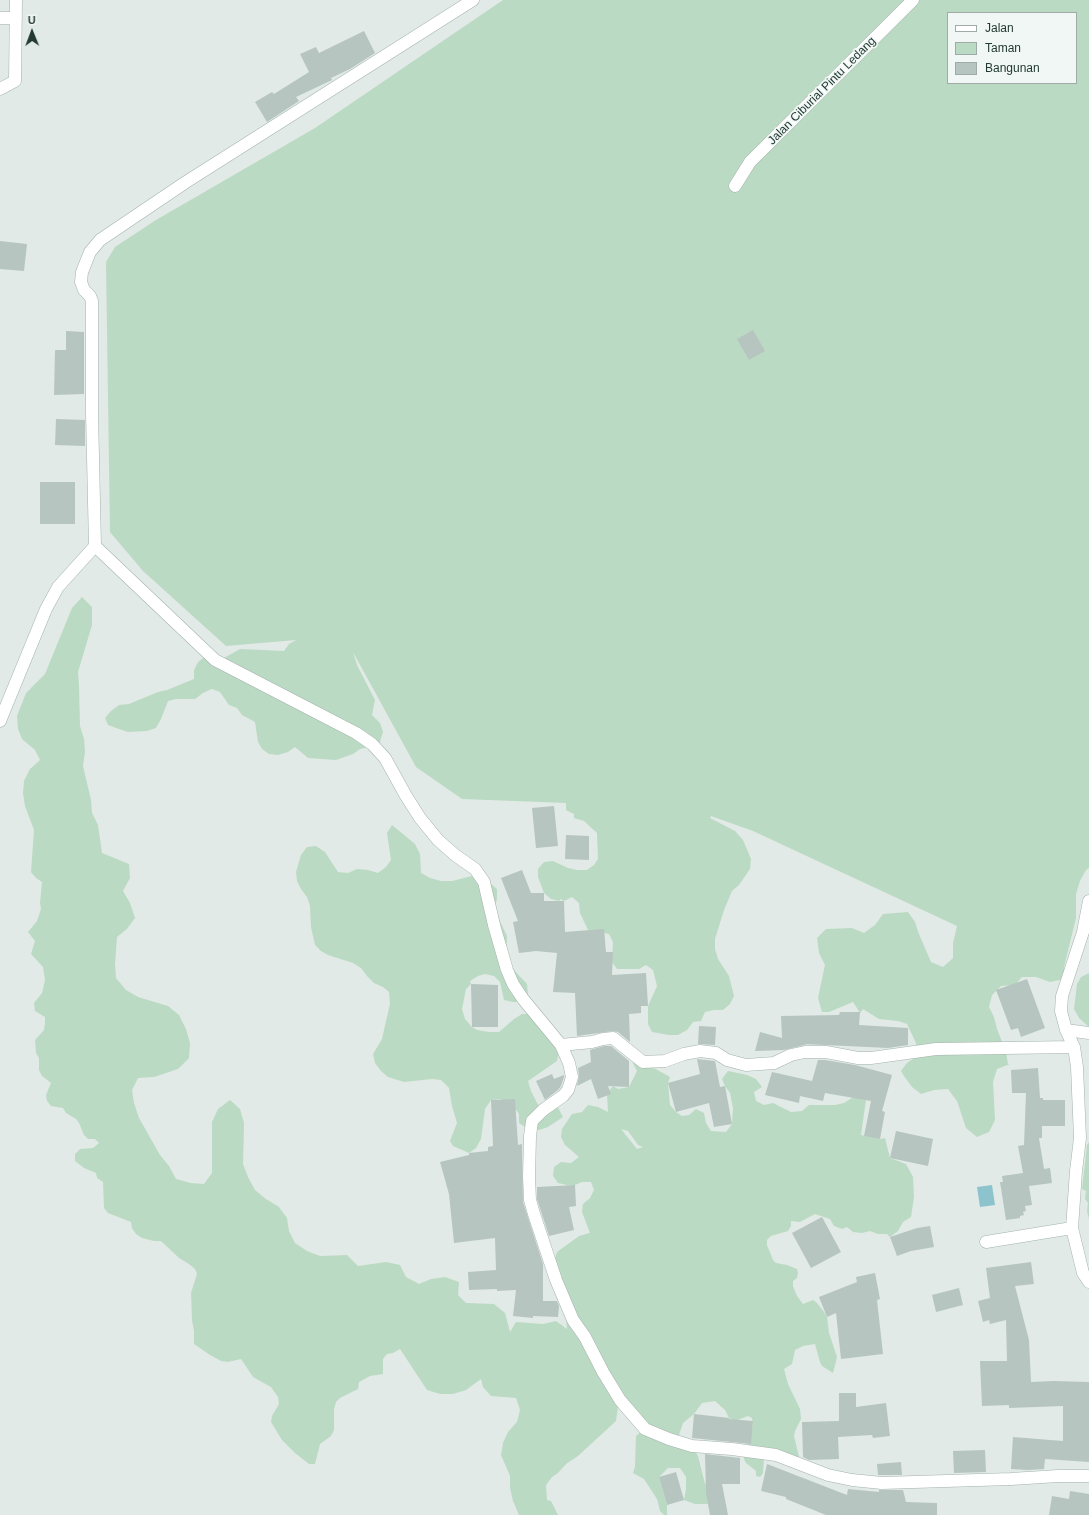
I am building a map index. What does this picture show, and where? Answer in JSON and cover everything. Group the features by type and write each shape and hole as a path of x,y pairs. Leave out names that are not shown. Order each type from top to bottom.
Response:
{"street":[{"path":"0,89 15,81 16,0"},
{"path":"0,721 46,609 58,587 95,546 92,413 92,301 90,296 84,290 81,282 82,272 90,252 100,240 186,182 473,0"},
{"name":"Jalan Ciburial Pintu Ledang","path":"735,186 750,162 914,0"},
{"path":"0,18 16,18"},
{"path":"95,546 215,660 356,733 372,744 385,758 406,796 425,824 438,840 449,850 475,869 484,882 494,925 507,970 513,984 561,1045 569,1063 572,1077 570,1086 563,1096 532,1121 530,1136 530,1200 556,1280 573,1320 585,1337 603,1372 620,1400 645,1429 669,1439 692,1446 732,1449 776,1455 828,1475 852,1480 882,1483 1089,1476"},
{"path":"1089,901 1083,932 1062,996 1061,1011 1066,1030 1074,1047 1077,1067 1080,1138 1072,1228 1084,1273 1089,1282"},
{"path":"1066,1030 1089,1033"},
{"path":"561,1045 613,1038 644,1062 665,1061 684,1054 700,1051 716,1053 727,1060 746,1064 774,1063 804,1052 826,1052 858,1058 871,1058 936,1049 1074,1047"},
{"path":"986,1242 1072,1228"}],"green space":[{"path":"503,0 1089,0 1089,868 1086,870 1080,881 1076,894 1076,918 1064,967 1064,979 1050,982 1036,977 1022,977 1015,985 1001,986 992,995 989,1007 1006,1052 1008,1064 1010,1064 997,1069 993,1082 995,1120 989,1132 977,1137 966,1128 957,1101 948,1089 934,1090 921,1094 912,1087 901,1071 907,1063 917,1056 916,1043 907,1024 898,1021 879,1019 863,1009 860,1013 853,1002 829,1012 822,1012 818,998 825,965 819,953 817,938 826,929 852,928 864,933 875,925 883,914 908,912 915,922 931,962 943,967 953,958 953,943 957,926 753,831 711,816 710,818 735,831 743,840 751,859 750,869 739,885 732,891 715,939 715,949 718,959 729,976 734,996 730,1004 723,1010 705,1012 701,1021 693,1022 687,1030 678,1035 669,1035 652,1032 648,1024 648,1006 657,986 653,970 646,965 639,969 617,969 612,962 613,942 609,934 589,932 580,913 579,903 572,897 564,901 561,899 559,901 551,899 544,893 538,877 538,869 544,862 553,861 568,868 577,870 587,870 594,865 598,859 597,833 584,821 574,818 574,814 566,810 566,803 462,799 416,767 353,652 357,665 375,700 372,715 380,723 383,732 378,748 369,747 360,749 353,754 336,760 308,758 295,747 288,752 278,755 269,754 262,749 258,742 255,722 242,715 237,708 229,705 220,692 212,689 195,699 176,699 168,701 156,728 147,731 128,732 108,725 105,718 119,705 129,704 194,679 194,670 198,662 206,656 224,658 240,649 284,651 289,644 296,640 226,646 143,571 110,532 106,262 115,247 156,220 315,128"},
{"path":"82,597 92,607 92,625 78,672 80,726 84,739 85,752 83,766 91,800 92,813 98,825 102,853 129,864 130,878 123,891 130,903 135,918 127,929 117,937 115,964 116,978 126,990 138,997 168,1006 179,1015 186,1029 190,1043 189,1058 178,1069 154,1077 138,1078 132,1090 134,1103 139,1118 160,1155 169,1166 176,1179 191,1183 204,1184 212,1173 212,1122 218,1109 230,1100 240,1109 244,1123 243,1164 248,1177 255,1190 279,1207 287,1218 289,1231 295,1243 307,1251 320,1256 347,1255 358,1266 386,1262 400,1265 406,1277 419,1284 431,1279 445,1277 459,1282 458,1295 466,1303 494,1304 505,1313 510,1332 516,1322 543,1324 556,1321 567,1329 566,1317 553,1264 557,1252 579,1236 590,1233 582,1212 583,1204 590,1198 594,1190 591,1182 567,1185 558,1183 553,1176 554,1167 561,1162 571,1163 579,1157 565,1145 561,1137 562,1129 572,1114 582,1112 588,1105 598,1107 608,1112 607,1094 613,1086 618,1089 629,1087 637,1071 633,1063 634,1057 670,1077 668,1083 670,1105 676,1112 682,1116 689,1115 696,1109 704,1113 706,1123 711,1131 726,1132 732,1124 733,1108 730,1093 722,1079 728,1071 747,1075 756,1079 762,1087 754,1092 756,1101 764,1105 773,1103 791,1112 802,1111 809,1105 835,1105 844,1103 858,1094 866,1100 861,1135 880,1139 885,1138 890,1158 906,1164 913,1177 914,1197 911,1217 903,1222 898,1231 890,1237 887,1234 878,1234 870,1231 862,1233 853,1232 847,1227 842,1229 834,1226 830,1219 815,1214 800,1222 791,1221 791,1226 788,1231 771,1236 767,1240 767,1245 773,1260 776,1263 797,1269 797,1278 793,1281 793,1286 797,1296 803,1304 813,1300 827,1317 829,1333 837,1357 833,1373 822,1366 815,1344 803,1346 795,1350 792,1364 784,1369 788,1384 800,1409 801,1419 794,1436 799,1457 764,1458 763,1473 760,1477 756,1476 756,1471 746,1463 744,1459 744,1452 748,1444 753,1425 752,1418 748,1416 735,1421 729,1418 725,1410 715,1401 702,1403 694,1414 683,1423 679,1435 692,1446 698,1456 705,1484 714,1486 719,1498 707,1504 695,1504 684,1500 686,1477 680,1468 668,1468 659,1477 667,1505 667,1515 664,1515 660,1511 657,1499 644,1479 633,1473 635,1467 636,1436 644,1429 618,1407 616,1421 578,1456 566,1464 546,1485 547,1500 551,1501 558,1515 519,1515 513,1501 510,1488 510,1476 501,1455 503,1443 508,1432 517,1422 520,1410 516,1398 491,1396 483,1387 481,1379 466,1390 453,1394 440,1394 427,1390 400,1349 393,1353 387,1354 383,1359 383,1374 370,1376 359,1382 358,1389 340,1398 336,1402 334,1409 334,1430 331,1436 320,1444 315,1464 309,1464 282,1440 271,1422 272,1416 279,1404 278,1397 271,1387 253,1377 241,1359 228,1362 221,1361 194,1344 191,1293 197,1274 195,1269 179,1258 161,1241 142,1238 136,1234 132,1228 131,1222 108,1213 104,1208 103,1182 97,1178 96,1173 84,1168 75,1161 75,1154 80,1149 93,1148 99,1143 95,1139 88,1139 84,1135 76,1119 66,1113 63,1108 51,1106 47,1101 46,1095 51,1083 42,1076 39,1070 39,1058 36,1053 35,1040 44,1030 45,1017 35,1011 34,1003 42,993 45,980 43,967 31,954 35,941 28,932 37,921 41,909 40,903 42,882 31,872 34,830 25,806 23,793 24,781 30,769 40,760 35,750 22,739 18,729 17,716 26,693 45,674 72,608","holes":["621,1129 628,1131 638,1145 643,1147 637,1149"]},
{"path":"392,825 415,844 420,854 421,873 430,878 441,881 452,881 472,876 483,877 497,889 497,899 494,909 507,936 506,966 514,970 527,984 528,995 522,1002 504,1000 500,982 494,976 485,974 470,981 471,984 466,989 462,1009 465,1019 472,1027 477,1030 489,1032 499,1032 522,1014 531,1014 559,1051 557,1061 528,1081 538,1105 545,1101 556,1104 563,1117 548,1127 539,1130 525,1127 519,1123 519,1114 514,1107 500,1099 491,1100 485,1109 481,1139 476,1148 469,1153 453,1146 450,1141 457,1123 449,1088 441,1080 432,1079 404,1082 388,1077 375,1063 373,1054 382,1039 390,1004 389,992 383,987 374,983 361,968 353,963 328,955 315,945 311,927 310,906 307,897 297,881 296,872 301,855 307,847 316,846 325,852 338,872 348,873 357,869 378,873 386,867 391,860 387,833"},
{"path":"1089,973 1089,1027 1079,1018 1074,1009 1077,984 1081,977"},
{"path":"1089,1142 1089,1219 1087,1211 1088,1203 1085,1199 1086,1191 1082,1189 1087,1145"}],"water":[{"path":"992,1185 995,1205 980,1207 977,1187"}],"building":[{"path":"364,31 375,53 350,69 331,78 332,80 296,97 299,101 267,122 255,102 272,92 274,94 309,72 300,54 316,47 319,53"},
{"path":"0,241 27,244 24,271 0,269"},
{"path":"753,330 765,351 749,360 737,339"},
{"path":"66,331 84,332 84,394 54,395 55,350 66,350"},
{"path":"56,419 85,420 85,446 55,445"},
{"path":"40,482 75,482 75,524 40,524"},
{"path":"554,806 558,846 536,848 532,808"},
{"path":"566,835 589,836 589,860 565,859"},
{"path":"522,870 531,893 544,893 544,901 564,901 565,932 604,929 606,952 613,952 612,975 646,973 648,1006 641,1006 641,1013 629,1014 630,1042 618,1032 613,1031 577,1036 575,993 553,992 557,953 536,951 519,953 513,922 518,921 501,878"},
{"path":"1027,979 1045,1028 1021,1037 1018,1028 1011,1030 996,990"},
{"path":"471,984 498,985 498,1027 472,1027"},
{"path":"840,1012 860,1012 859,1025 908,1028 908,1045 888,1048 807,1044 784,1050 755,1051 760,1032 782,1038 781,1016 839,1015"},
{"path":"699,1026 716,1027 715,1045 698,1044"},
{"path":"604,1046 611,1046 629,1061 629,1087 608,1086 611,1094 598,1099 591,1079 577,1086 579,1076 578,1068 591,1062 590,1050"},
{"path":"697,1059 715,1061 720,1087 725,1086 732,1124 714,1127 709,1103 676,1112 668,1083 700,1074"},
{"path":"818,1060 855,1065 892,1075 882,1111 885,1112 880,1139 864,1136 871,1101 825,1093 823,1101 800,1096 799,1103 765,1095 772,1072 812,1081"},
{"path":"1038,1068 1040,1098 1043,1098 1043,1100 1065,1100 1065,1126 1042,1126 1042,1138 1039,1138 1044,1169 1050,1168 1052,1183 1029,1186 1032,1205 1025,1206 1026,1211 1023,1212 1024,1215 1020,1216 1020,1218 1006,1220 1000,1182 1003,1182 1002,1176 1023,1173 1018,1146 1024,1145 1026,1093 1012,1093 1011,1070"},
{"path":"552,1074 554,1079 564,1075 564,1077 558,1090 545,1100 536,1081"},
{"path":"515,1099 518,1145 522,1144 523,1202 543,1264 543,1301 557,1301 559,1306 558,1317 533,1316 533,1318 513,1316 516,1290 469,1290 468,1272 496,1270 495,1238 454,1243 449,1194 440,1162 469,1155 469,1153 488,1151 488,1147 493,1146 491,1100"},
{"path":"896,1131 933,1139 928,1166 890,1158"},
{"path":"575,1185 576,1206 569,1207 574,1230 549,1236 537,1199 537,1187"},
{"path":"822,1217 841,1252 811,1268 792,1233"},
{"path":"930,1226 934,1247 911,1251 897,1256 890,1237 917,1228"},
{"path":"1031,1262 1034,1284 1015,1286 1029,1340 1031,1382 1089,1382 1089,1462 1045,1459 1044,1469 1011,1469 1013,1437 1063,1441 1063,1406 1009,1408 1009,1405 982,1406 980,1361 1007,1361 1006,1320 990,1324 989,1320 983,1322 978,1301 990,1298 986,1268"},
{"path":"875,1273 880,1299 877,1300 883,1354 841,1359 836,1313 827,1317 819,1297 857,1282 856,1277"},
{"path":"959,1288 963,1305 936,1312 932,1295"},
{"path":"839,1393 856,1393 856,1407 886,1403 890,1436 873,1438 872,1435 838,1437 839,1459 809,1460 803,1457 802,1422 839,1421"},
{"path":"694,1414 753,1421 751,1444 692,1438"},
{"path":"985,1450 986,1472 954,1473 953,1451"},
{"path":"705,1454 740,1458 740,1484 722,1484 728,1515 710,1515 706,1493"},
{"path":"901,1462 902,1475 878,1475 877,1464"},
{"path":"767,1464 847,1495 848,1489 879,1492 879,1490 903,1490 906,1502 937,1503 937,1515 826,1515 786,1499 786,1497 761,1491"},
{"path":"676,1472 684,1500 667,1505 659,1477"},
{"path":"1070,1491 1089,1494 1089,1515 1049,1515 1052,1496 1069,1499"}]}
